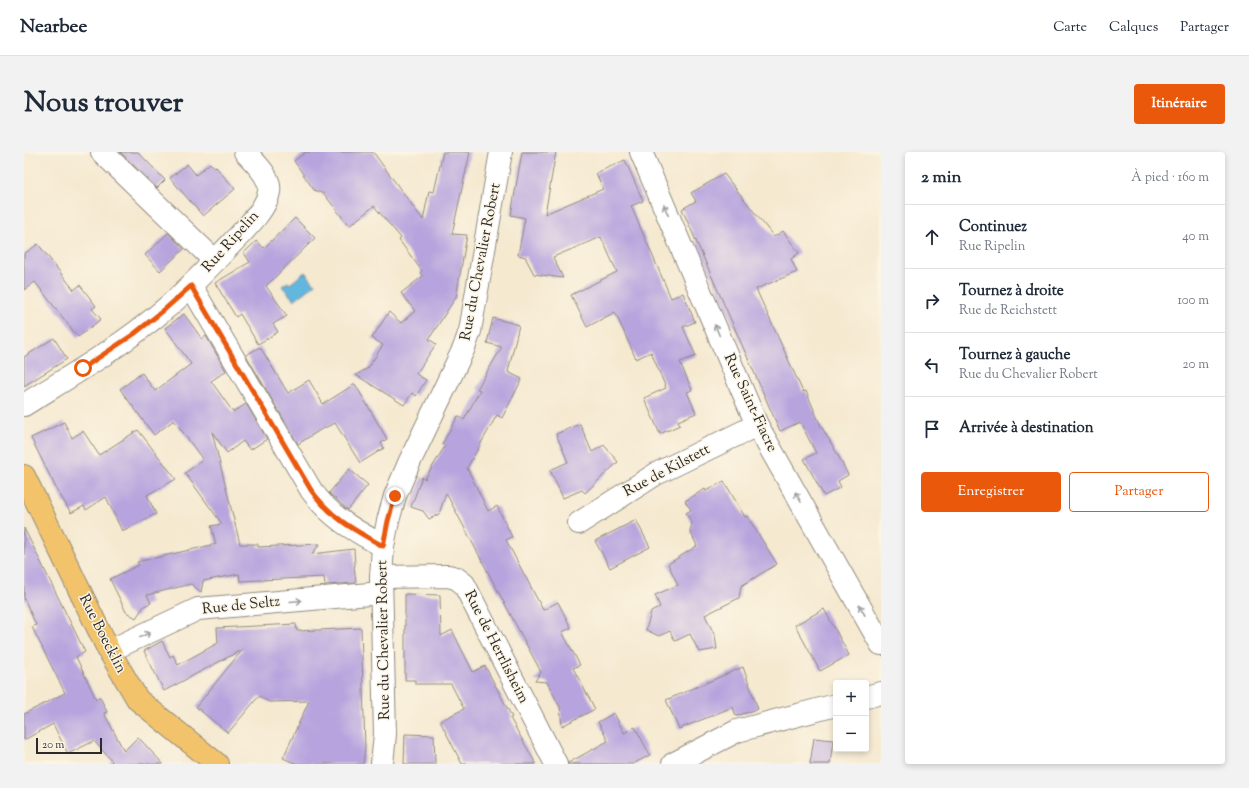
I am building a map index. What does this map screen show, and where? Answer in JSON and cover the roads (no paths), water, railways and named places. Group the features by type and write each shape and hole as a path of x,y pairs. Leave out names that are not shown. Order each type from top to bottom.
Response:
{"main road":[{"name":"Rue Boecklin","path":"24,476 109,652 138,700 217,764"}],"street":[{"path":"102,152 215,261"},
{"name":"Rue Ripelin","path":"24,405 134,334 191,286 242,232 265,204 270,191 269,183 261,170 245,152"},
{"name":"Rue du Chevalier Robert","path":"382,764 385,734 381,585 383,546 395,496 409,463 458,363 470,331 502,152"},
{"name":"Rue Saint-Fiacre","path":"641,152 757,425 881,644"},
{"path":"191,286 311,490 331,514 383,546"},
{"name":"Rue de Kilstett","path":"579,522 656,474 757,425"},
{"name":"Rue de Herrlisheim","path":"381,585 448,576 456,578 464,584 556,764"},
{"name":"Rue de Seltz","path":"109,652 198,609 381,585"},
{"path":"869,696 881,693"},
{"path":"673,764 737,731 833,706"}],"water":[{"path":"305,272 315,284 294,300 282,286 288,282 290,284"}]}
